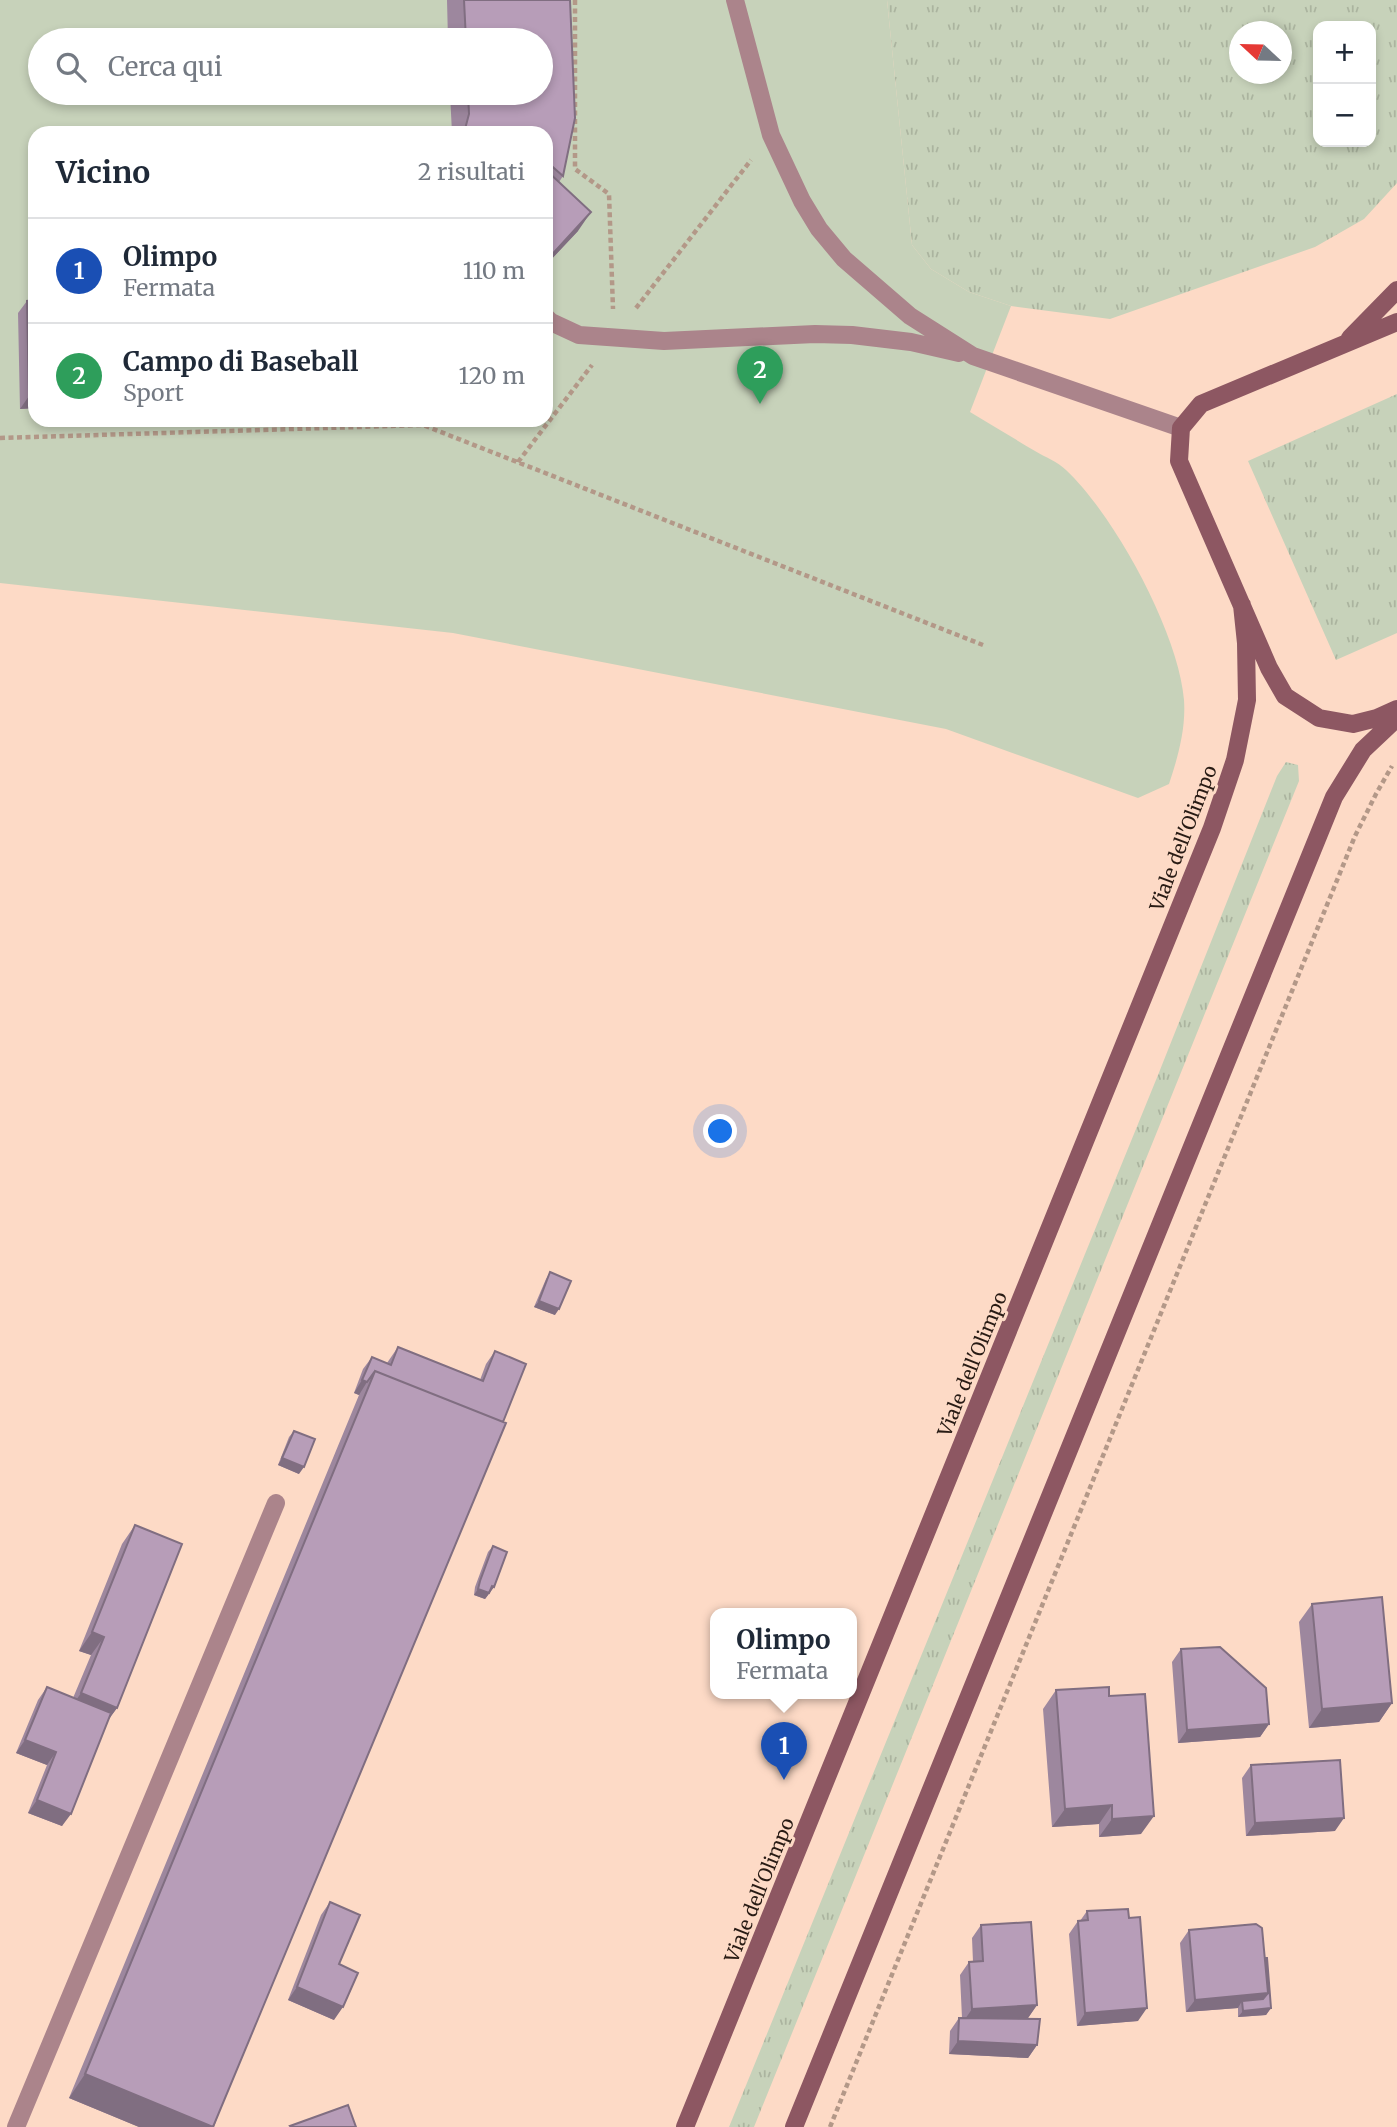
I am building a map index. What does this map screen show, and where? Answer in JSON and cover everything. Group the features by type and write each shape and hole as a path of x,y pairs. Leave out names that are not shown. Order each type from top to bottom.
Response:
{"street":[{"path":"1346,342 1397,290"},
{"path":"1397,322 1201,404 1181,428 1179,461 1269,667 1285,696 1319,718 1353,724 1397,709"},
{"name":"Viale dell'Olimpo","path":"685,2127 1212,828 1235,760 1247,700 1242,606"},
{"path":"794,2127 1334,797 1363,750 1397,718"}],"lane":[{"path":"735,0 771,135 802,201 819,229 844,259 910,316 973,356"},
{"path":"553,321 579,335 664,341 815,334 911,342 973,356 1181,428"},
{"path":"16,2127 276,1503"}],"path":[{"path":"575,0 575,169 609,194 614,338"},
{"path":"553,416 771,135"},
{"path":"0,438 358,427"},
{"path":"428,427 984,645"},
{"path":"518,461 545,427"},
{"path":"830,2127 1355,836 1397,758"}],"green space":[{"path":"0,0 887,0 912,245 931,269 969,292 1011,306 970,412 1063,467 1085,490 1124,546 1157,610 1180,673 1184,700 1183,732 1169,784 1138,798 946,729 453,633 0,583"},
{"path":"887,0 1397,0 1397,183 1364,219 1315,247 1110,319 1011,306 969,292 931,269 912,245"},
{"path":"1397,394 1397,633 1336,660 1248,461"},
{"path":"1286,762 1298,765 1299,781 754,2127 729,2127 1158,1075 1277,776"}],"building":[{"path":"464,0 570,0 575,118 563,176 553,167 553,126 466,126 469,105 553,105 553,28 465,28"},
{"path":"553,177 591,212 553,253"},
{"path":"550,1272 571,1281 559,1309 539,1301"},
{"path":"398,1347 483,1381 495,1351 526,1364 503,1422 375,1371 367,1382 362,1380 372,1357 391,1365"},
{"path":"375,1371 506,1423 213,2127 85,2074"},
{"path":"294,1431 315,1439 304,1467 282,1458"},
{"path":"135,1525 182,1544 117,1708 81,1693 104,1637 92,1632"},
{"path":"493,1546 507,1552 494,1587 492,1586 489,1593 478,1589"},
{"path":"1382,1597 1392,1703 1322,1709 1312,1604"},
{"path":"1220,1647 1266,1688 1269,1724 1187,1730 1181,1649"},
{"path":"47,1687 111,1713 71,1814 37,1800 56,1752 25,1740"},
{"path":"1109,1687 1109,1696 1145,1694 1154,1816 1112,1819 1112,1805 1065,1809 1056,1690"},
{"path":"1340,1760 1344,1818 1255,1823 1251,1765"},
{"path":"330,1902 360,1915 339,1964 358,1973 343,2007 297,1987"},
{"path":"1128,1909 1129,1918 1140,1917 1147,2008 1085,2013 1078,1921 1088,1920 1087,1911"},
{"path":"1031,1922 1037,2005 972,2009 969,1962 983,1961 981,1925"},
{"path":"1256,1924 1262,1928 1268,1993 1195,2000 1189,1930"},
{"path":"1265,1958 1271,2008 1243,2011 1242,2001 1263,1999 1268,1993"},
{"path":"959,2018 1040,2019 1037,2045 958,2041"},
{"path":"348,2105 356,2127 290,2126"}],"place":[{"name":"Campo di Baseball","path":"760,404"},
{"name":"Olimpo","path":"784,1780"}]}
